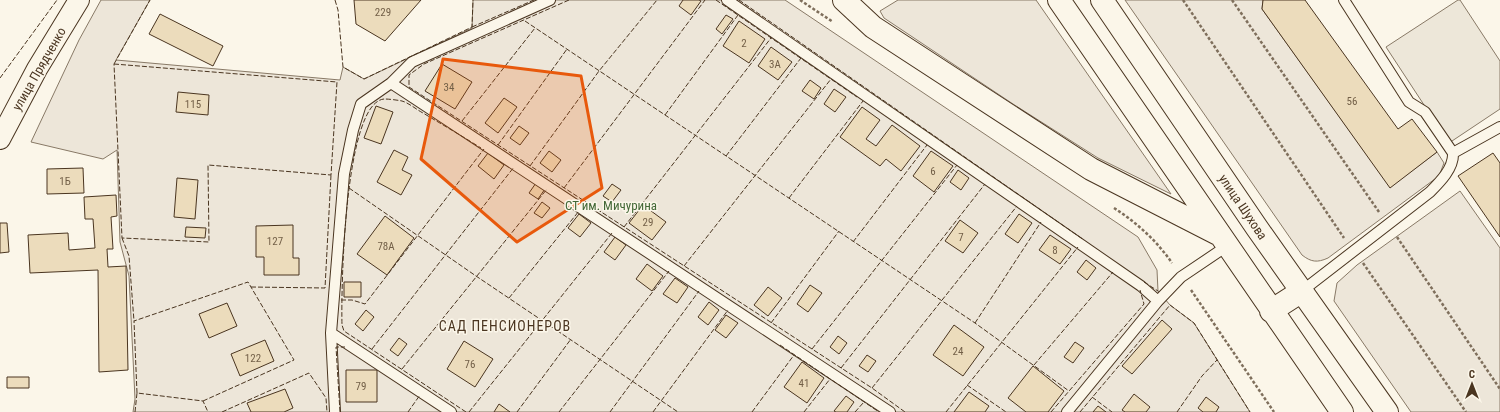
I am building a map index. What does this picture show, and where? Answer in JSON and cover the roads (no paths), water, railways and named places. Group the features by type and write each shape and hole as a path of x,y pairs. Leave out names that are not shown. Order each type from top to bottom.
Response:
{"main road":[{"path":"844,0 873,28 1091,169 1224,241 1257,228"},
{"path":"1059,0 1271,311 1342,412"},
{"name":"улица Шухова","path":"1102,0 1257,228 1387,412"},
{"path":"1271,311 1302,291"}],"street":[{"name":"улица Прядченко","path":"0,138 37,69 79,0"}],"lane":[{"path":"335,412 331,333 344,174 353,130 362,104 391,83 412,62 550,0"},
{"path":"727,0 1141,286 1158,301"},
{"path":"1302,291 1430,192 1443,178 1453,159 1453,153 1425,112 1408,102 1344,0"},
{"path":"391,83 890,412"},
{"path":"1453,153 1500,127"},
{"path":"1067,412 1158,301 1181,277 1224,241"},
{"path":"331,333 451,412"}],"district":[{"name":"САД ПЕНСИОНЕРОВ","path":"505,326"}],"park label":[{"name":"СТ им. Мичурина","path":"611,205"}]}
